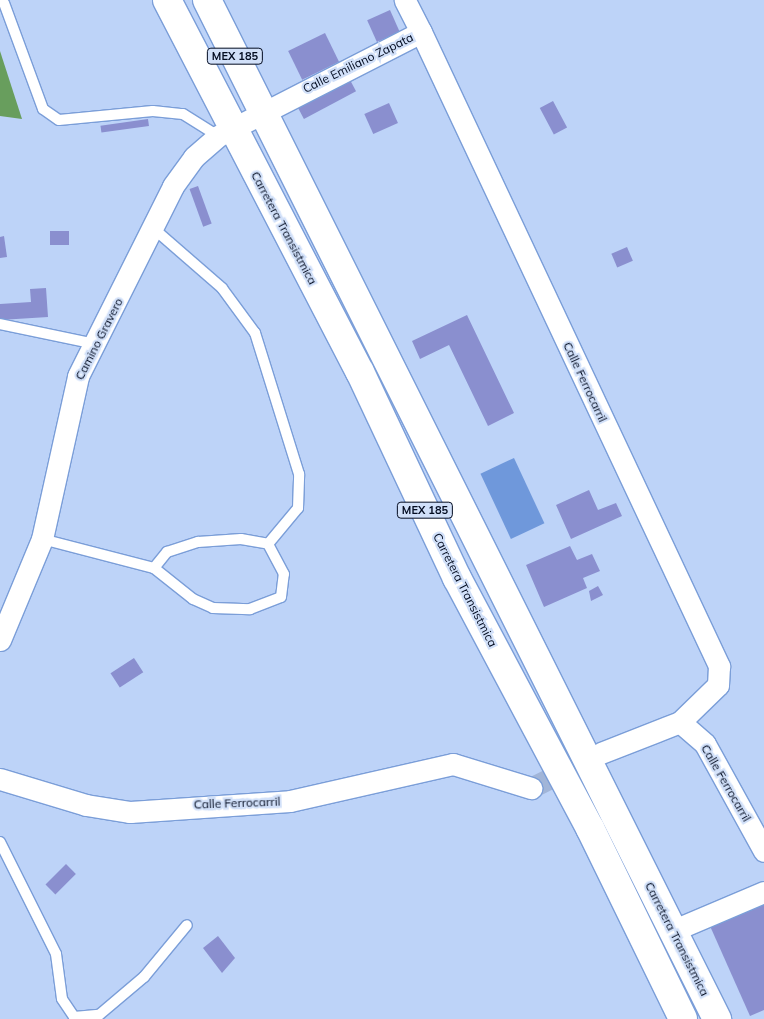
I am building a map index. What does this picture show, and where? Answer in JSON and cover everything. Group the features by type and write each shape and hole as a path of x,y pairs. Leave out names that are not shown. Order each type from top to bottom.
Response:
{"main road":[{"name":"Carretera Transistmica","path":"167,0 225,132 360,372 457,578 590,828 683,1019"},
{"path":"179,0 233,93 263,111"},
{"name":"Carretera Transistmica","path":"207,0 672,931 718,1019"},
{"path":"225,132 263,141 313,237 335,258"}],"street":[{"name":"Calle Emiliano Zapata","path":"263,111 421,32 405,0"},
{"name":"Calle Ferrocarril","path":"421,32 719,666 718,685 680,722 601,753"},
{"name":"Camino Gravero","path":"0,640 42,539 66,417 78,376 97,345 173,186 194,157 225,132 263,111"},
{"name":"Calle Ferrocarril","path":"680,722 705,744 764,851"},
{"name":"Calle Ferrocarril","path":"0,779 86,805 130,812 290,801 453,764 531,788"},
{"path":"672,931 764,892"}],"lane":[{"path":"4,3 43,109 59,120 153,111 183,114 225,132"},
{"path":"153,228 222,288 255,333 299,474 298,508 268,544"},
{"path":"0,324 97,345"},
{"path":"42,539 154,568 192,599 212,608 250,609 281,597 284,574 268,544"},
{"path":"154,568 167,552 198,542 241,539 268,544"},
{"path":"0,842 56,954 62,999 74,1017 100,1015 144,977 187,924"}],"green space":[{"path":"0,51 22,119 0,116"}],"water":[{"path":"514,458 544,523 511,539 480,474"}],"building":[{"path":"390,10 400,32 377,42 367,20"},
{"path":"325,33 339,62 302,80 288,51"},
{"path":"349,78 356,91 304,119 297,106"},
{"path":"553,101 567,127 554,135 540,108"},
{"path":"389,103 398,123 373,134 364,114"},
{"path":"148,119 149,126 101,133 100,126"},
{"path":"198,186 212,224 203,227 190,189"},
{"path":"50,231 69,231 69,245 50,245"},
{"path":"4,236 7,257 0,258 0,237"},
{"path":"627,247 633,261 617,267 611,254"},
{"path":"46,288 48,317 0,320 0,304 31,302 30,289"},
{"path":"467,315 514,413 488,426 449,345 420,359 412,341"},
{"path":"589,490 598,510 616,503 622,516 571,539 556,505"},
{"path":"570,546 577,560 592,554 600,571 583,578 587,588 544,607 526,565"},
{"path":"598,586 603,595 591,601 589,591"},
{"path":"134,658 143,672 120,688 111,673"},
{"path":"66,864 76,874 55,894 45,885"},
{"path":"764,902 764,1010 750,1016 710,926"},
{"path":"218,936 235,958 222,973 203,948"}],"tunnel":[{"path":"531,788 601,753"}]}
